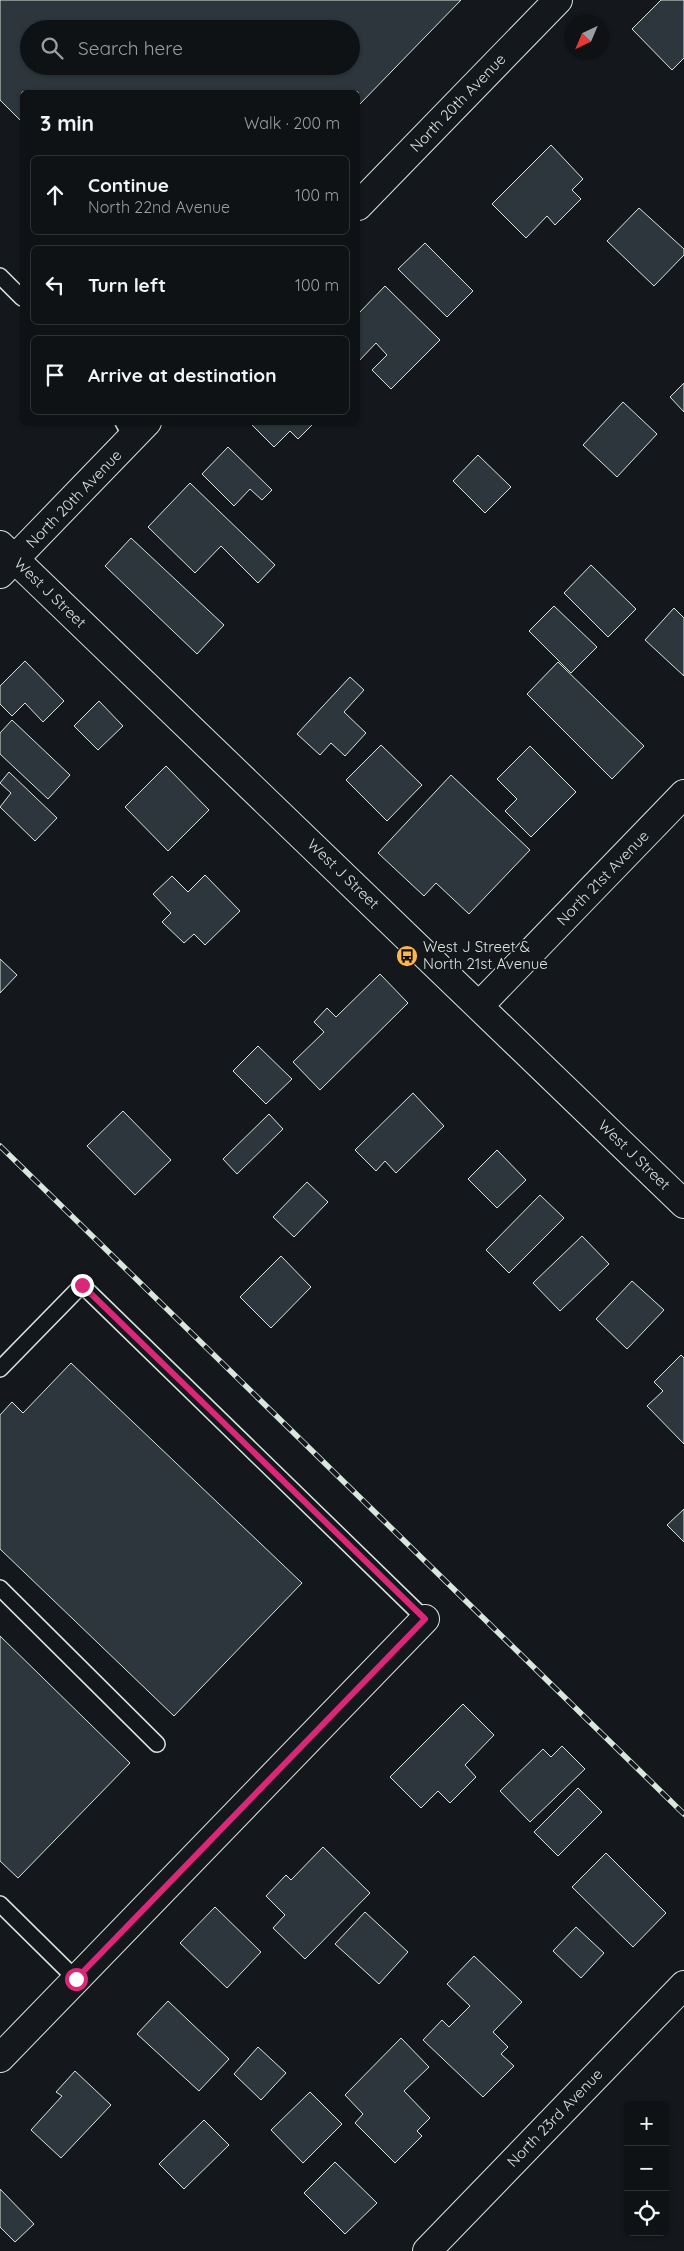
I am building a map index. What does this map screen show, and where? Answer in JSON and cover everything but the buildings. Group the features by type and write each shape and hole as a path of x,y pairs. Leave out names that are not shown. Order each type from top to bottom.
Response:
{"street":[{"name":"North 20th Avenue","path":"360,204 558,0"},
{"name":"North 20th Avenue","path":"5,560 134,428"},
{"name":"West J Street","path":"5,560 480,1005 684,1204"},
{"name":"North 21st Avenue","path":"480,1005 684,794"},
{"path":"0,2058 425,1619"},
{"name":"North 23rd Avenue","path":"427,2251 684,1985"}],"lane":[{"path":"0,276 20,296"},
{"path":"0,1370 82,1285 425,1619"},
{"path":"0,1588 157,1744"},
{"path":"0,1904 76,1979"}],"railway":[{"path":"0,1146 684,1814"}],"place":[{"name":"West J Street & North 21st Avenue","path":"407,956"}],"route":[{"path":"76,1979 425,1619 82,1285"}]}
